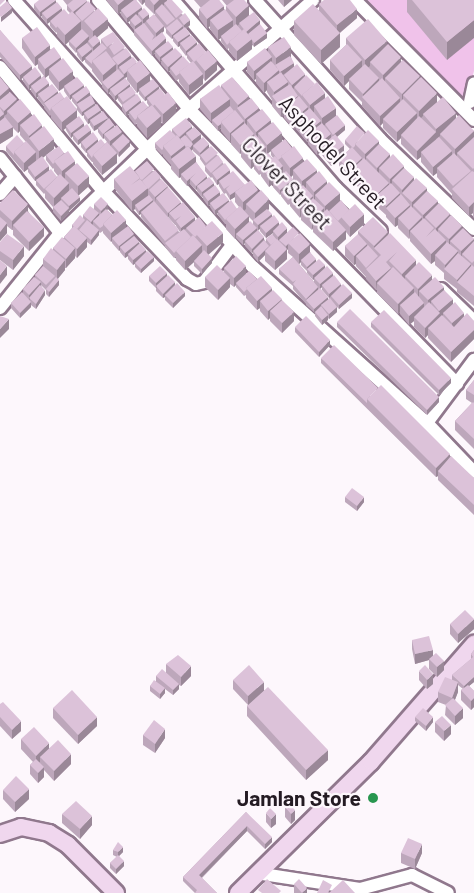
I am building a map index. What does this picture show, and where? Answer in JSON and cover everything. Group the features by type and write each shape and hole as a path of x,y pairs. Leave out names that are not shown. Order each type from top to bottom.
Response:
{"street":[{"path":"14,0 145,150 232,245 427,423 474,472"},
{"name":"Clover Street","path":"98,0 189,109 457,384"},
{"name":"Asphodel Street","path":"173,0 233,73 336,188 388,237"},
{"path":"255,0 281,32 380,139 474,230"},
{"path":"0,309 60,233 189,109 281,32 314,0"},
{"path":"355,0 468,103 474,120"},
{"path":"0,67 103,191 187,279 196,284 204,282 232,245"},
{"path":"468,103 474,83"},
{"path":"0,158 60,233"},
{"path":"0,194 15,177"},
{"path":"431,279 474,321"},
{"path":"427,423 474,360"},
{"path":"238,893 371,762 474,644"},
{"path":"0,834 21,827 50,833 68,845 116,893"},
{"path":"256,873 360,889 412,875 448,893"}],"shaded area":[{"path":"362,0 474,0 474,71 468,96 460,99"}],"building":[{"path":"39,0 56,0 40,12 34,4"},
{"path":"73,0 87,1 73,12 67,5"},
{"path":"114,0 124,0 118,5"},
{"path":"134,0 142,7 127,18 121,10"},
{"path":"172,0 183,12 176,18 164,3"},
{"path":"210,0 219,0 224,6 207,19 199,9"},
{"path":"234,0 244,0 249,5 236,17 226,6"},
{"path":"324,0 350,0 357,9 337,25 319,4"},
{"path":"412,0 474,0 474,20 447,42"},
{"path":"7,1 12,8 1,17 0,7"},
{"path":"88,1 96,9 82,21 75,13"},
{"path":"57,2 62,8 47,19 42,13"},
{"path":"162,4 175,19 167,25 155,11"},
{"path":"313,4 340,33 321,50 294,21"},
{"path":"98,8 108,19 93,31 84,21"},
{"path":"144,8 149,14 143,19 138,13"},
{"path":"64,9 69,15 56,28 50,21"},
{"path":"225,9 233,20 218,30 210,20"},
{"path":"72,11 81,21 65,35 57,26"},
{"path":"254,12 260,20 246,32 239,23"},
{"path":"185,13 190,20 184,25 179,18"},
{"path":"136,14 142,21 135,26 130,20"},
{"path":"154,14 164,26 156,33 146,21"},
{"path":"177,19 183,26 172,35 166,28"},
{"path":"368,19 387,41 365,60 346,38"},
{"path":"144,23 154,36 152,40 162,32 166,38 152,51 134,30"},
{"path":"236,24 242,31 227,45 221,36"},
{"path":"260,24 267,33 254,43 248,34"},
{"path":"37,27 50,45 35,57 22,38"},
{"path":"185,27 190,34 178,42 173,36"},
{"path":"82,29 89,36 76,48 69,41"},
{"path":"244,29 252,39 237,51 229,42"},
{"path":"0,30 32,66 20,75 0,52"},
{"path":"113,32 125,47 114,55 109,47 114,42 107,47 101,39"},
{"path":"95,35 100,41 93,47 88,41"},
{"path":"191,35 197,42 186,51 180,43"},
{"path":"284,37 291,47 276,58 268,47"},
{"path":"168,41 173,47 160,57 155,51"},
{"path":"87,43 92,49 82,57 77,50"},
{"path":"102,43 107,48 92,61 92,64 85,58"},
{"path":"199,43 206,52 194,62 187,53"},
{"path":"347,44 362,60 344,76 330,60"},
{"path":"388,44 401,57 383,75 370,62"},
{"path":"54,47 61,57 45,69 38,59"},
{"path":"126,48 131,55 118,65 112,58"},
{"path":"175,48 182,55 168,67 161,59"},
{"path":"265,48 272,57 254,71 247,62"},
{"path":"208,50 217,61 205,71 196,60"},
{"path":"106,51 116,64 103,75 92,61"},
{"path":"183,56 190,64 176,76 170,68"},
{"path":"290,56 294,63 280,72 275,65"},
{"path":"133,57 137,62 124,74 119,67"},
{"path":"63,58 73,71 59,82 49,69"},
{"path":"140,60 150,73 137,83 127,70"},
{"path":"403,60 420,76 402,94 385,78"},
{"path":"193,61 203,74 189,85 179,72"},
{"path":"271,61 279,70 264,83 256,74"},
{"path":"297,64 305,74 292,85 284,75"},
{"path":"365,64 379,78 363,94 349,79"},
{"path":"35,67 41,75 29,85 23,77"},
{"path":"118,69 124,76 108,89 102,82"},
{"path":"281,72 288,82 274,92 267,82"},
{"path":"306,75 315,84 302,96 294,87"},
{"path":"44,76 49,83 36,93 31,86"},
{"path":"0,77 9,88 0,96"},
{"path":"77,77 84,85 70,95 64,86"},
{"path":"232,77 249,96 238,105 221,85"},
{"path":"421,77 437,93 419,111 403,95"},
{"path":"125,78 130,84 115,96 110,89"},
{"path":"382,78 400,98 380,116 362,97"},
{"path":"153,79 159,86 145,97 139,89"},
{"path":"317,82 325,93 310,105 302,95"},
{"path":"52,84 58,91 44,102 38,94"},
{"path":"290,84 298,96 281,108 272,96"},
{"path":"219,85 230,99 211,113 200,99"},
{"path":"86,86 90,92 77,102 72,96"},
{"path":"131,86 136,93 123,102 118,95"},
{"path":"160,88 165,95 153,106 147,98"},
{"path":"10,92 17,99 4,111 0,107 0,100"},
{"path":"60,92 64,98 50,111 44,103"},
{"path":"168,92 176,103 163,114 154,104"},
{"path":"137,94 141,100 126,112 122,105"},
{"path":"91,95 95,103 82,112 77,104"},
{"path":"67,96 77,110 62,122 51,108"},
{"path":"299,96 308,107 294,119 284,108"},
{"path":"328,96 336,108 322,118 314,106"},
{"path":"443,97 456,113 436,129 423,114"},
{"path":"251,98 259,108 245,119 237,108"},
{"path":"20,99 31,112 18,123 7,111"},
{"path":"403,99 417,113 397,132 383,119"},
{"path":"143,101 148,107 135,120 129,112"},
{"path":"97,104 101,110 88,119 84,113"},
{"path":"152,105 161,116 147,128 137,116"},
{"path":"230,106 234,111 218,126 212,120"},
{"path":"310,108 321,121 307,132 296,119"},
{"path":"262,109 271,120 256,132 247,120"},
{"path":"235,110 244,121 230,133 221,122"},
{"path":"103,111 108,118 94,126 90,120"},
{"path":"34,114 42,125 29,136 20,125"},
{"path":"337,115 345,125 333,135 325,124"},
{"path":"459,115 474,131 455,149 440,134"},
{"path":"79,116 84,123 71,133 66,126"},
{"path":"419,116 436,132 417,151 401,135"},
{"path":"5,117 13,127 0,134 0,121"},
{"path":"109,118 114,125 103,134 98,128"},
{"path":"186,118 192,126 179,137 172,129"},
{"path":"273,122 282,133 267,145 258,133"},
{"path":"245,123 254,134 240,145 231,134"},
{"path":"322,123 331,134 317,145 308,134"},
{"path":"87,124 91,130 78,140 73,134"},
{"path":"117,125 122,132 110,141 104,134"},
{"path":"44,126 54,139 39,151 29,138"},
{"path":"357,126 365,133 353,148 345,140"},
{"path":"194,127 201,134 192,141 186,133"},
{"path":"170,130 176,136 163,146 162,150 155,143"},
{"path":"368,130 379,141 365,154 355,144"},
{"path":"93,132 98,139 86,149 81,142"},
{"path":"123,134 130,141 119,152 112,144"},
{"path":"335,134 344,145 331,156 322,146"},
{"path":"17,135 24,143 14,152 14,155 6,146"},
{"path":"177,135 185,145 171,156 163,146"},
{"path":"185,135 193,144 190,148 186,147 180,139"},
{"path":"256,135 266,147 251,159 241,147"},
{"path":"203,137 209,144 200,153 193,146"},
{"path":"439,137 452,151 433,167 421,152"},
{"path":"474,137 474,168 473,169 457,153"},
{"path":"101,139 105,144 92,158 87,151"},
{"path":"285,139 292,148 278,160 271,150"},
{"path":"26,141 36,152 24,163 14,152"},
{"path":"107,142 117,153 102,166 93,155"},
{"path":"379,144 390,154 377,168 366,157"},
{"path":"59,146 64,153 53,164 46,155"},
{"path":"188,146 196,156 179,169 171,159"},
{"path":"211,146 218,153 206,163 200,155"},
{"path":"294,146 303,158 290,168 281,156"},
{"path":"352,147 362,158 349,170 339,159"},
{"path":"68,151 75,161 62,171 54,161"},
{"path":"268,153 272,158 259,171 254,164"},
{"path":"454,153 471,171 453,186 437,168"},
{"path":"393,154 404,166 390,179 379,168"},
{"path":"218,155 223,162 211,173 205,166"},
{"path":"42,156 49,166 35,177 28,167"},
{"path":"275,156 283,166 269,177 261,167"},
{"path":"364,158 389,183 375,196 351,170"},
{"path":"307,159 317,170 302,181 293,170"},
{"path":"147,161 154,169 142,180 135,171"},
{"path":"196,162 207,176 196,186 190,179 196,173 187,181 181,174"},
{"path":"77,163 89,176 78,186 65,173"},
{"path":"225,163 230,170 217,180 212,173"},
{"path":"130,166 140,178 131,185 140,179 148,188 132,201 114,179"},
{"path":"404,168 414,177 402,190 392,180"},
{"path":"51,169 57,177 44,189 36,180"},
{"path":"155,170 161,177 148,189 142,181"},
{"path":"233,171 245,185 230,195 226,189 230,185 224,189 219,181"},
{"path":"286,171 293,179 280,190 273,182"},
{"path":"319,171 327,181 314,192 306,182"},
{"path":"472,171 474,172 474,202 469,207 452,189"},
{"path":"60,174 69,183 54,198 45,189"},
{"path":"209,177 214,183 202,192 197,186"},
{"path":"416,178 427,188 412,202 402,193"},
{"path":"161,179 168,186 155,197 149,190"},
{"path":"251,180 258,190 243,202 235,192"},
{"path":"294,181 299,188 288,200 281,192"},
{"path":"329,182 340,193 325,206 315,195"},
{"path":"391,183 400,193 386,206 376,196"},
{"path":"215,185 220,192 208,201 203,194"},
{"path":"303,185 313,196 300,208 290,197"},
{"path":"168,187 181,202 168,213 156,198"},
{"path":"72,188 80,197 69,206 61,198"},
{"path":"13,190 28,204 12,221 0,210 0,203"},
{"path":"261,190 269,199 255,213 246,204"},
{"path":"427,191 438,201 423,215 413,205"},
{"path":"223,193 229,200 215,210 210,203"},
{"path":"401,194 410,205 395,218 386,208"},
{"path":"149,195 153,200 139,211 135,205"},
{"path":"101,197 108,204 101,211 94,204"},
{"path":"313,198 324,208 312,220 301,210"},
{"path":"61,200 69,208 61,216 53,207"},
{"path":"231,200 237,209 225,220 218,211"},
{"path":"341,200 349,210 338,221 329,211"},
{"path":"154,201 179,230 165,241 141,212"},
{"path":"183,202 195,217 181,228 176,221 181,216 175,220 169,213"},
{"path":"439,203 450,214 436,228 425,217"},
{"path":"355,204 364,214 350,227 341,217"},
{"path":"90,206 99,213 91,222 83,215"},
{"path":"240,206 249,216 235,229 226,219"},
{"path":"411,206 422,217 409,230 398,218"},
{"path":"106,209 112,215 100,228 93,221"},
{"path":"267,209 272,214 258,225 253,220"},
{"path":"327,209 346,230 333,242 313,222"},
{"path":"117,210 126,220 111,233 103,224"},
{"path":"27,211 44,227 29,242 13,225"},
{"path":"80,215 85,220 77,229 72,225"},
{"path":"274,215 279,222 266,233 260,226"},
{"path":"451,215 462,226 449,239 438,229"},
{"path":"0,217 7,223 0,232"},
{"path":"199,217 206,226 195,237 186,228"},
{"path":"373,217 388,232 374,246 358,231"},
{"path":"424,218 434,228 426,237 435,229 446,240 431,254 410,231"},
{"path":"87,220 99,230 91,240 79,230"},
{"path":"212,221 223,233 207,246 196,234"},
{"path":"250,221 257,228 243,240 236,234"},
{"path":"282,222 287,228 278,237 273,231"},
{"path":"74,226 87,238 77,249 64,237"},
{"path":"128,226 134,234 119,246 112,238"},
{"path":"293,227 299,233 286,246 279,240"},
{"path":"463,228 474,239 461,251 450,241"},
{"path":"184,229 191,237 174,253 165,243"},
{"path":"258,230 264,237 252,249 245,241"},
{"path":"300,233 310,244 299,254 288,243"},
{"path":"390,233 416,260 402,274 389,261 397,252 386,262 391,268 376,281 366,269 381,255 374,248"},
{"path":"7,234 24,246 13,260 0,251 0,242"},
{"path":"272,234 277,240 271,245 266,239"},
{"path":"358,234 367,244 354,256 345,246"},
{"path":"193,235 202,245 185,261 176,251"},
{"path":"134,236 139,242 125,253 120,247"},
{"path":"62,237 75,248 66,259 53,248"},
{"path":"277,239 287,249 275,261 265,251"},
{"path":"264,240 269,246 258,257 253,251"},
{"path":"474,241 474,261 472,263 462,254"},
{"path":"447,242 458,251 445,265 435,255"},
{"path":"140,243 146,250 133,260 128,254"},
{"path":"368,245 378,256 366,268 356,256"},
{"path":"51,248 65,260 57,270 43,259"},
{"path":"204,250 212,258 202,269 194,261"},
{"path":"147,251 154,257 141,269 135,263"},
{"path":"310,252 316,259 307,267 301,260"},
{"path":"458,253 471,264 457,280 444,269"},
{"path":"236,256 246,266 234,278 224,268"},
{"path":"293,257 318,287 306,299 293,284 296,280 293,282 279,269"},
{"path":"319,259 325,265 313,275 307,269"},
{"path":"0,260 7,266 0,275"},
{"path":"419,262 432,275 418,289 405,276"},
{"path":"217,265 230,278 218,290 205,277"},
{"path":"472,265 474,267 474,296 457,282"},
{"path":"43,266 55,276 46,285 35,275"},
{"path":"160,266 167,273 156,283 149,276"},
{"path":"327,266 333,273 320,284 314,278"},
{"path":"393,267 414,288 398,304 377,283"},
{"path":"249,271 257,279 244,292 236,283"},
{"path":"168,275 175,282 163,294 156,286"},
{"path":"334,275 341,284 329,294 322,285"},
{"path":"261,276 272,288 257,301 246,288"},
{"path":"34,277 41,282 29,295 23,289"},
{"path":"56,277 59,280 49,292 46,289"},
{"path":"435,277 444,287 428,300 419,291"},
{"path":"177,283 185,292 173,303 165,295"},
{"path":"343,284 352,293 339,305 331,296"},
{"path":"40,285 45,290 36,304 29,298"},
{"path":"320,288 328,297 314,309 306,300"},
{"path":"273,290 282,299 268,311 260,301"},
{"path":"444,290 453,299 439,311 431,301"},
{"path":"22,292 31,302 20,313 11,303"},
{"path":"415,292 424,303 409,316 400,305"},
{"path":"330,298 337,307 329,314 321,305"},
{"path":"282,300 294,312 282,323 270,311"},
{"path":"429,302 440,313 425,328 414,317"},
{"path":"455,302 464,313 452,323 443,313"},
{"path":"321,306 328,315 322,320 315,312"},
{"path":"350,309 439,397 427,410 337,322"},
{"path":"384,310 451,378 439,390 371,322"},
{"path":"467,313 474,321 474,330 451,352 428,328 442,315 454,327"},
{"path":"0,316 9,319 0,329"},
{"path":"306,316 330,340 319,352 295,327"},
{"path":"334,345 378,388 367,399 367,403 321,358"},
{"path":"474,380 474,395 466,390"},
{"path":"381,385 450,454 436,468 367,399"},
{"path":"474,403 474,439 455,421"},
{"path":"451,456 474,478 474,505 438,471"},
{"path":"352,488 364,497 357,506 345,497"},
{"path":"465,610 474,619 458,634 450,624"},
{"path":"429,636 433,650 415,654 412,640"},
{"path":"474,650 474,677 464,686 452,675 473,657 471,654"},
{"path":"436,653 444,661 437,667 429,659"},
{"path":"178,655 191,666 181,677 166,664"},
{"path":"249,665 264,682 248,696 233,680"},
{"path":"425,665 433,674 427,680 419,671"},
{"path":"162,669 179,684 173,690 156,676"},
{"path":"445,677 458,682 452,698 438,692"},
{"path":"154,680 165,688 160,694 150,686"},
{"path":"468,685 474,691 474,698 471,701 461,690"},
{"path":"268,687 328,750 306,770 247,706"},
{"path":"72,690 97,717 78,735 53,708"},
{"path":"453,698 463,708 455,716 445,705"},
{"path":"3,702 21,721 12,730 0,717 0,704"},
{"path":"423,708 433,717 426,726 415,717"},
{"path":"442,716 451,725 444,731 435,722"},
{"path":"154,720 165,729 155,744 143,735"},
{"path":"34,727 49,743 36,756 21,739"},
{"path":"58,740 71,754 54,771 40,757"},
{"path":"36,759 44,767 38,773 30,765"},
{"path":"16,776 29,789 15,802 3,790"},
{"path":"76,801 92,816 80,829 62,814"},
{"path":"289,804 295,810 291,814 285,807"},
{"path":"270,808 276,814 271,819 266,813"},
{"path":"246,812 272,837 265,844 247,826 199,875 217,893 195,893 197,890 183,877"},
{"path":"408,838 422,844 415,859 401,853"},
{"path":"118,842 123,847 118,852 113,850"},
{"path":"118,855 124,861 116,869 110,863"},
{"path":"267,879 281,891 279,893 262,893 258,890"},
{"path":"299,879 307,888 302,893 294,884"},
{"path":"323,880 332,885 328,893 317,893"},
{"path":"343,880 355,893 329,893"}],"place":[{"name":"Jamlan Store","path":"373,798"}]}
